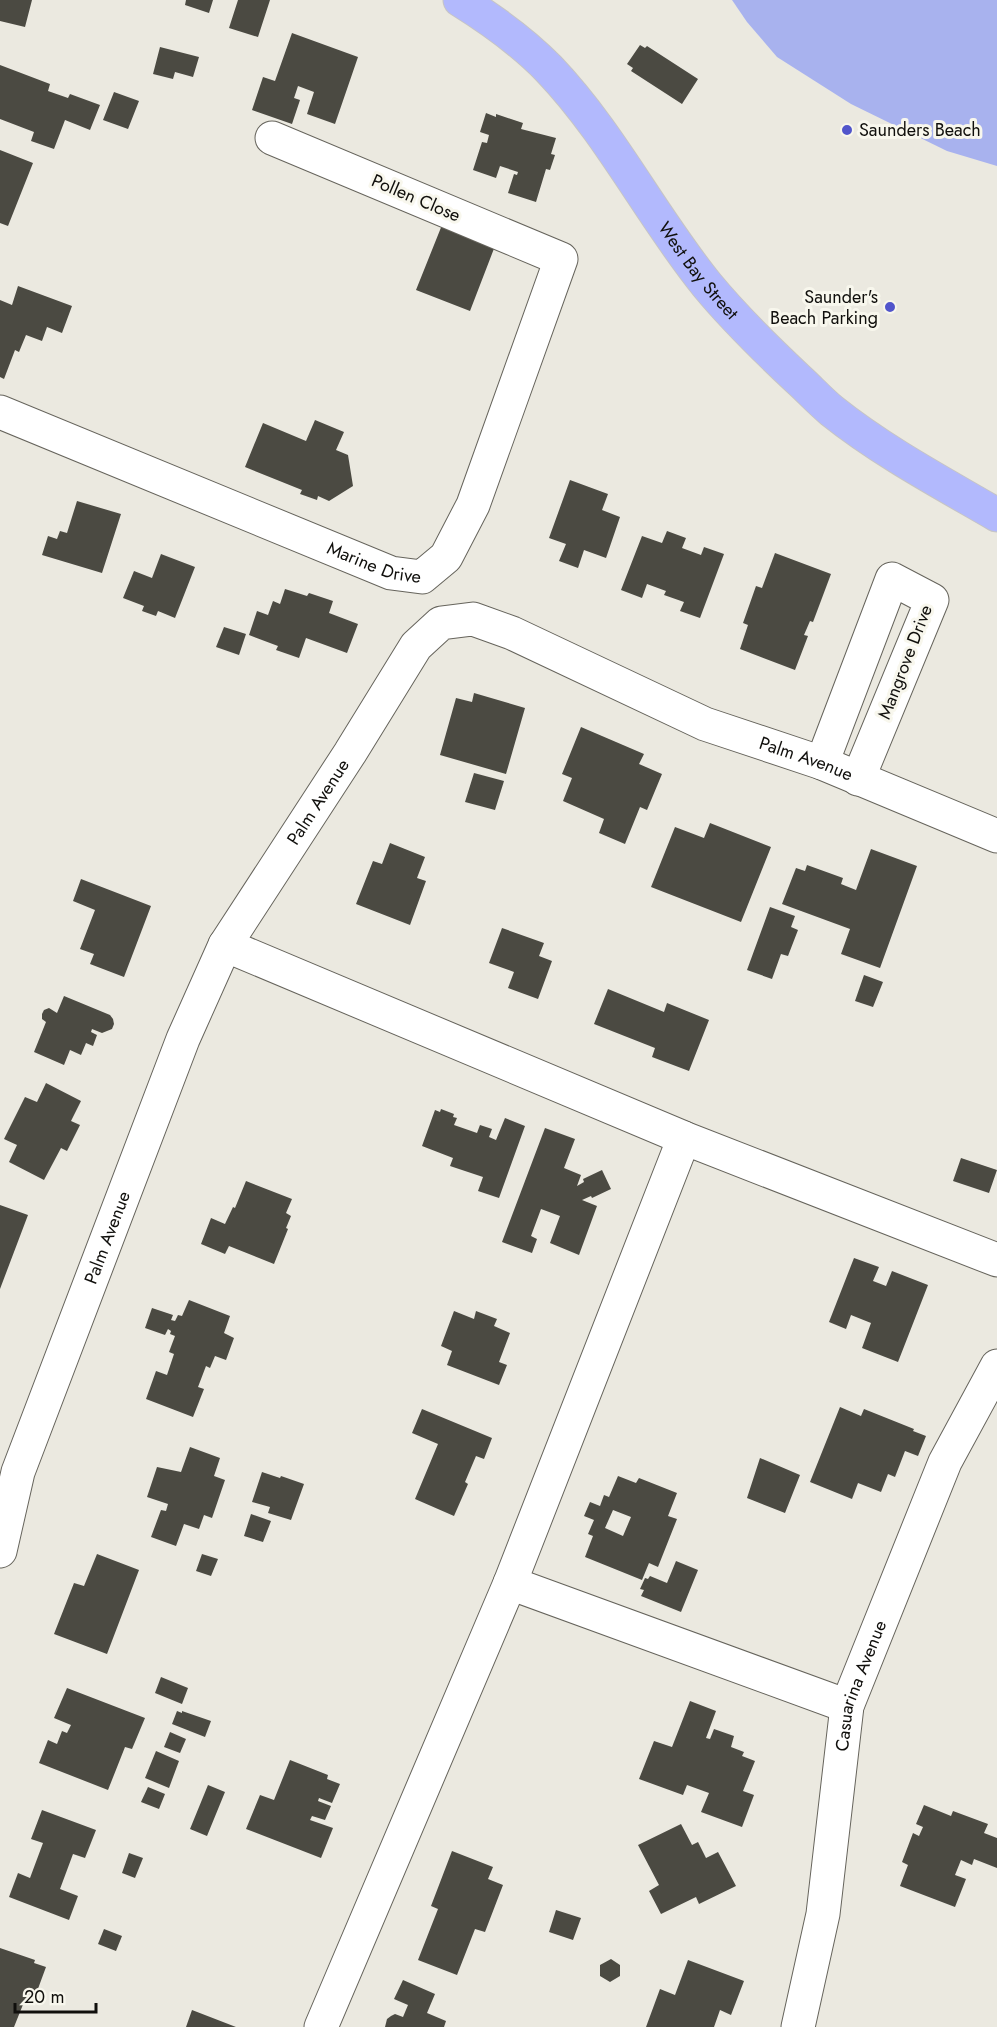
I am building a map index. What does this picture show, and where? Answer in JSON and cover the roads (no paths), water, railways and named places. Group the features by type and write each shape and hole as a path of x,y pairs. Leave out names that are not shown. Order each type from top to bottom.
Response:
{"main road":[{"name":"West Bay Street","path":"460,0 495,22 549,69 594,123 635,186 707,285 746,329 786,368 832,411 901,458 990,508"}],"street":[{"name":"Pollen Close","path":"272,138 561,259"},
{"name":"Marine Drive","path":"0,412 391,573 422,577 446,557 473,505 561,259"},
{"name":"Mangrove Drive","path":"822,763 892,579 932,600 858,779"},
{"name":"Palm Avenue","path":"0,1551 9,1469 183,1039 225,945 350,753 416,646 441,623 473,619 512,633 705,724 822,763 997,836"},
{"path":"225,945 684,1138 997,1260"},
{"path":"321,2027 510,1583 684,1138"},
{"name":"Casuarina Avenue","path":"798,2027 823,1914 847,1706 945,1462 997,1366"},
{"path":"510,1583 847,1706"}],"water":[{"path":"732,0 997,0 997,166 947,151 851,104 777,57 747,22"}],"place":[{"name":"Saunders Beach","path":"847,130"},
{"name":"Saunder's Beach Parking","path":"890,307"}]}
